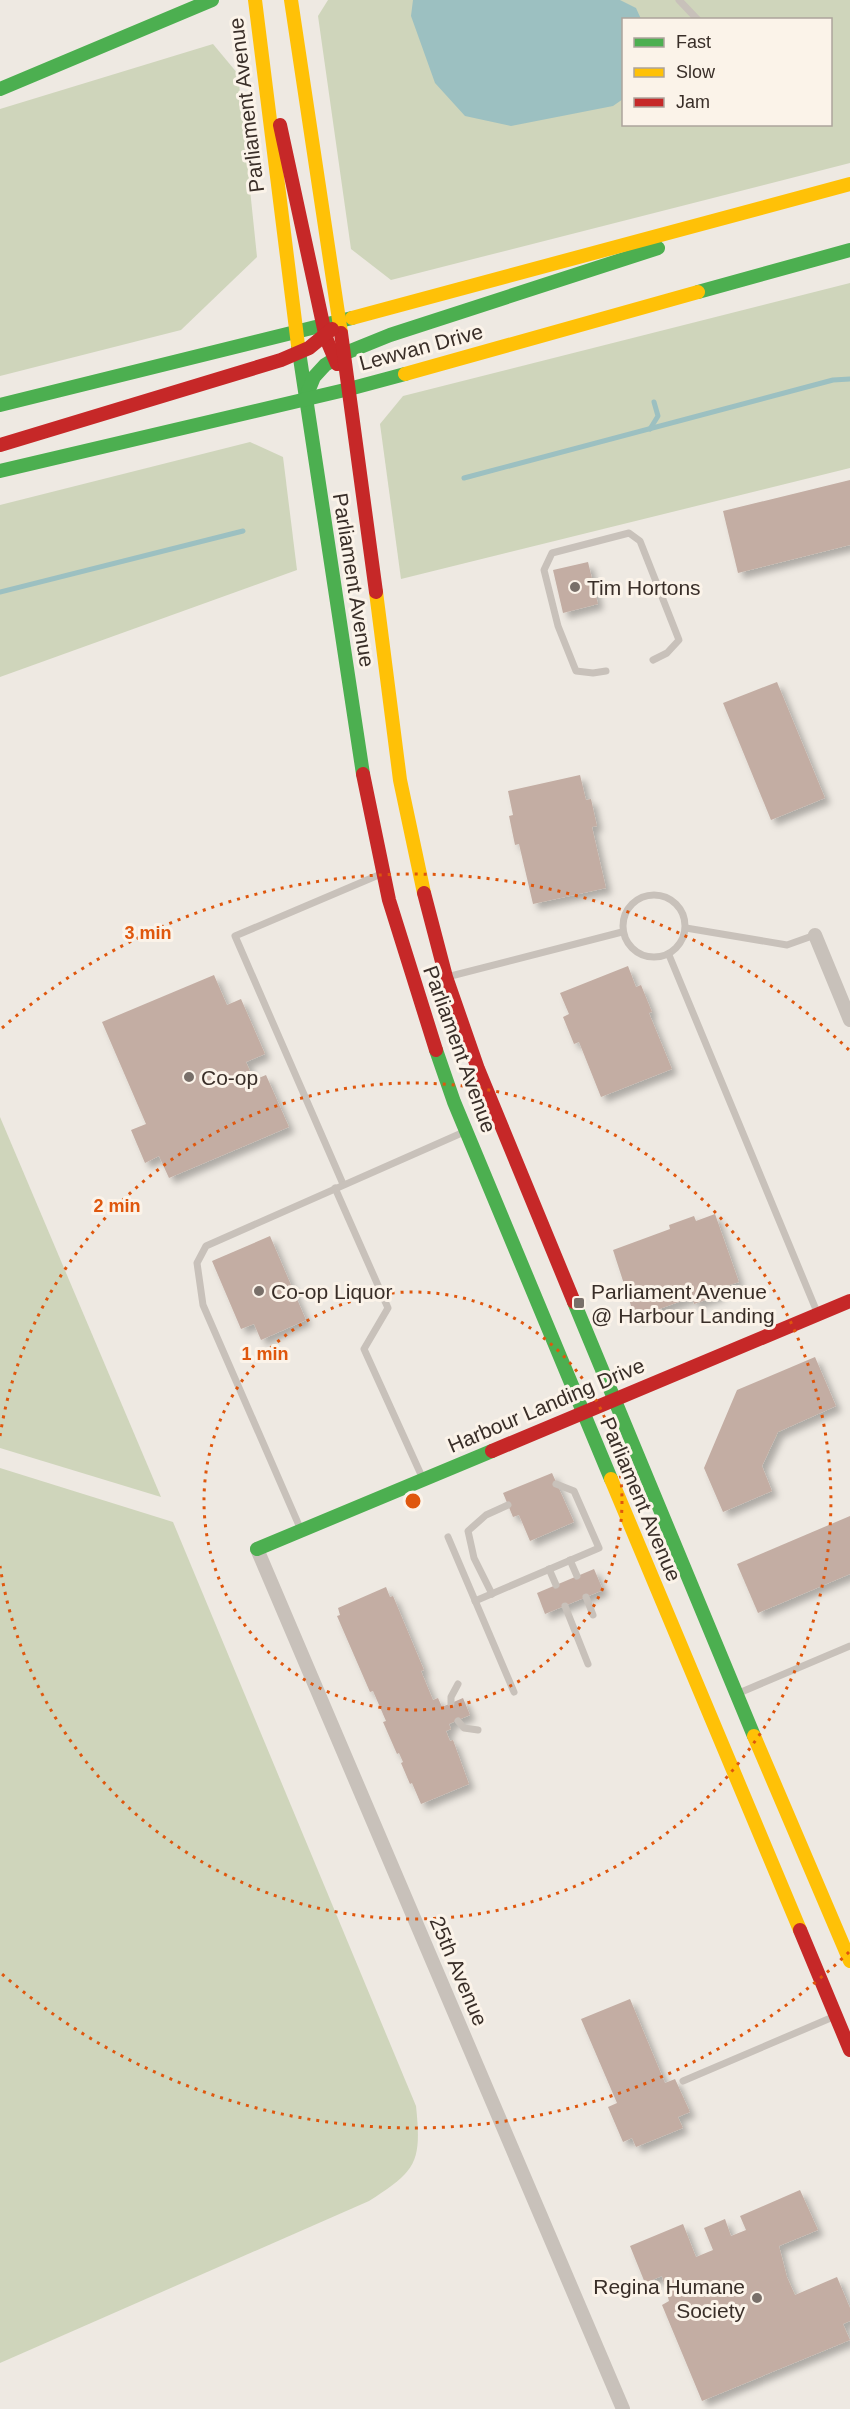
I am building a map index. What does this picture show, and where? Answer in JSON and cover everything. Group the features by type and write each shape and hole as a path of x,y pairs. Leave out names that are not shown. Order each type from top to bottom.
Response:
{"main road":[{"path":"0,89 212,0"},
{"name":"Parliament Avenue","path":"255,0 298,354 364,782 383,873 410,976 466,1131 850,2050"},
{"name":"Parliament Avenue","path":"278,0 300,140 318,187"},
{"name":"Parliament Avenue","path":"291,0 337,322 339,356 349,389 400,780 423,890 447,977 478,1069 614,1400 850,1961"},
{"path":"259,34 314,272 324,332 339,356"},
{"path":"0,445 185,391 298,354 337,322 850,184"},
{"path":"305,399 314,377 339,356 390,335 850,184"},
{"name":"Lewvan Drive","path":"0,471 349,389 850,250"},
{"path":"0,405 295,332 324,332"},
{"name":"Harbour Landing Drive","path":"257,1548 850,1301"}],"street":[{"path":"815,935 850,1020"},
{"name":"25th Avenue","path":"257,1548 623,2409"}],"lane":[{"path":"679,0 696,18"},
{"path":"606,671 593,673 576,671 558,626 544,570 552,553 629,533 640,541 679,640 667,653 653,660"},
{"path":"343,1184 236,936 383,873"},
{"path":"649,894 674,901 685,916 686,928 680,946 669,954 652,958 638,954 622,932 622,920 629,905 649,894"},
{"path":"686,928 787,945 815,935"},
{"path":"447,977 622,932"},
{"path":"669,954 818,1314"},
{"path":"302,1530 203,1305 197,1263 206,1246 466,1131"},
{"path":"335,1188 388,1308 364,1349 424,1479"},
{"path":"475,1601 599,1548 574,1491 556,1484"},
{"path":"492,1594 474,1558 468,1531 486,1515 508,1505"},
{"path":"448,1537 514,1692"},
{"path":"570,1560 577,1576"},
{"path":"549,1569 556,1585"},
{"path":"586,1597 593,1615"},
{"path":"565,1606 588,1664"},
{"path":"737,1694 850,1646"},
{"path":"451,1704 451,1696 458,1684"},
{"path":"458,1720 464,1728 478,1730"},
{"path":"683,2081 836,2016"}],"green space":[{"path":"328,0 850,0 850,163 391,280 351,249 318,16"},
{"path":"213,44 238,74 257,257 181,330 0,376 0,109"},
{"path":"850,283 850,468 401,579 380,424 403,396"},
{"path":"250,442 283,457 297,570 0,677 0,505"},
{"path":"0,1117 161,1497 0,1448"},
{"path":"0,1468 173,1522 416,2106 418,2141 412,2164 406,2173 369,2201 0,2363"}],"water":[{"path":"413,0 620,0 636,8 641,18 622,18 622,100 613,106 511,126 465,116 435,83 411,16"}],"building":[{"path":"850,480 850,545 738,573 723,511"},
{"name":"Tim Hortons","path":"588,562 598,604 563,613 553,570"},
{"path":"777,682 825,798 771,820 723,703"},
{"path":"580,775 586,800 591,799 597,826 592,827 606,888 533,904 519,844 515,845 509,816 513,815 508,791"},
{"path":"628,966 636,987 641,985 652,1012 649,1013 672,1069 601,1097 579,1042 574,1044 563,1017 569,1014 560,993"},
{"name":"Co-op","path":"214,975 227,1005 241,999 265,1054 246,1062 254,1080 266,1075 289,1127 169,1178 159,1156 145,1163 131,1130 146,1124 102,1022"},
{"path":"715,1214 739,1282 718,1289 720,1295 694,1304 692,1297 635,1318 613,1250 670,1229 669,1225 694,1216 696,1221"},
{"name":"Co-op Liquor","path":"270,1236 306,1320 261,1340 254,1324 241,1329 212,1261"},
{"path":"815,1357 836,1406 778,1432 762,1466 772,1491 723,1512 704,1468 737,1390"},
{"path":"552,1473 574,1522 530,1541 519,1515 513,1517 503,1493"},
{"path":"850,1516 850,1574 758,1613 737,1564"},
{"path":"594,1569 603,1590 545,1614 537,1593"},
{"path":"386,1587 390,1597 393,1596 424,1670 421,1671 433,1700 438,1698 442,1707 463,1698 470,1715 449,1724 451,1729 446,1731 450,1741 453,1740 469,1784 421,1804 383,1722 386,1721 373,1691 370,1692 337,1616 340,1615 338,1608"},
{"path":"630,1999 665,2083 675,2079 690,2112 678,2117 683,2128 636,2147 632,2138 623,2142 608,2107 617,2103 581,2019"},
{"name":"Regina Humane Society","path":"800,2190 818,2230 779,2246 787,2277 795,2295 837,2277 850,2308 850,2321 843,2324 850,2340 702,2401 662,2305 669,2301 662,2276 645,2283 630,2246 683,2224 696,2257 713,2250 704,2228 725,2219 731,2236 746,2230 740,2216"}],"waterway":[{"path":"464,478 833,380 850,379"},
{"path":"650,429 658,416 654,402"},
{"path":"0,592 243,531"}],"traffic: fast":[{"path":"0,89 212,0"},
{"path":"305,399 314,377 325,365 343,354 390,335 658,248"},
{"path":"698,292 850,250"},
{"path":"0,405 352,318"},
{"path":"298,345 363,774"},
{"path":"0,471 405,374"},
{"path":"436,1050 454,1102 611,1479"},
{"path":"574,1302 754,1736"},
{"path":"257,1549 492,1451"}],"traffic: slow":[{"path":"255,0 298,345"},
{"path":"291,0 341,333"},
{"path":"352,318 850,184"},
{"path":"405,374 698,292"},
{"path":"376,592 400,780 424,893"},
{"path":"611,1479 800,1930"},
{"path":"754,1736 850,1961"}],"traffic: jam":[{"path":"280,125 326,338 337,364"},
{"path":"0,445 281,360 309,348 332,329"},
{"path":"341,333 376,592"},
{"path":"363,774 389,900 436,1050"},
{"path":"424,893 446,977 478,1069 574,1302"},
{"path":"492,1451 850,1301"},
{"path":"800,1930 850,2050"}],"place":[{"name":"Tim Hortons","path":"575,587"},
{"name":"Co-op","path":"189,1077"},
{"name":"Co-op Liquor","path":"259,1291"},
{"name":"Parliament Avenue @ Harbour Landing","path":"579,1303"},
{"name":"Regina Humane Society","path":"757,2298"}]}
